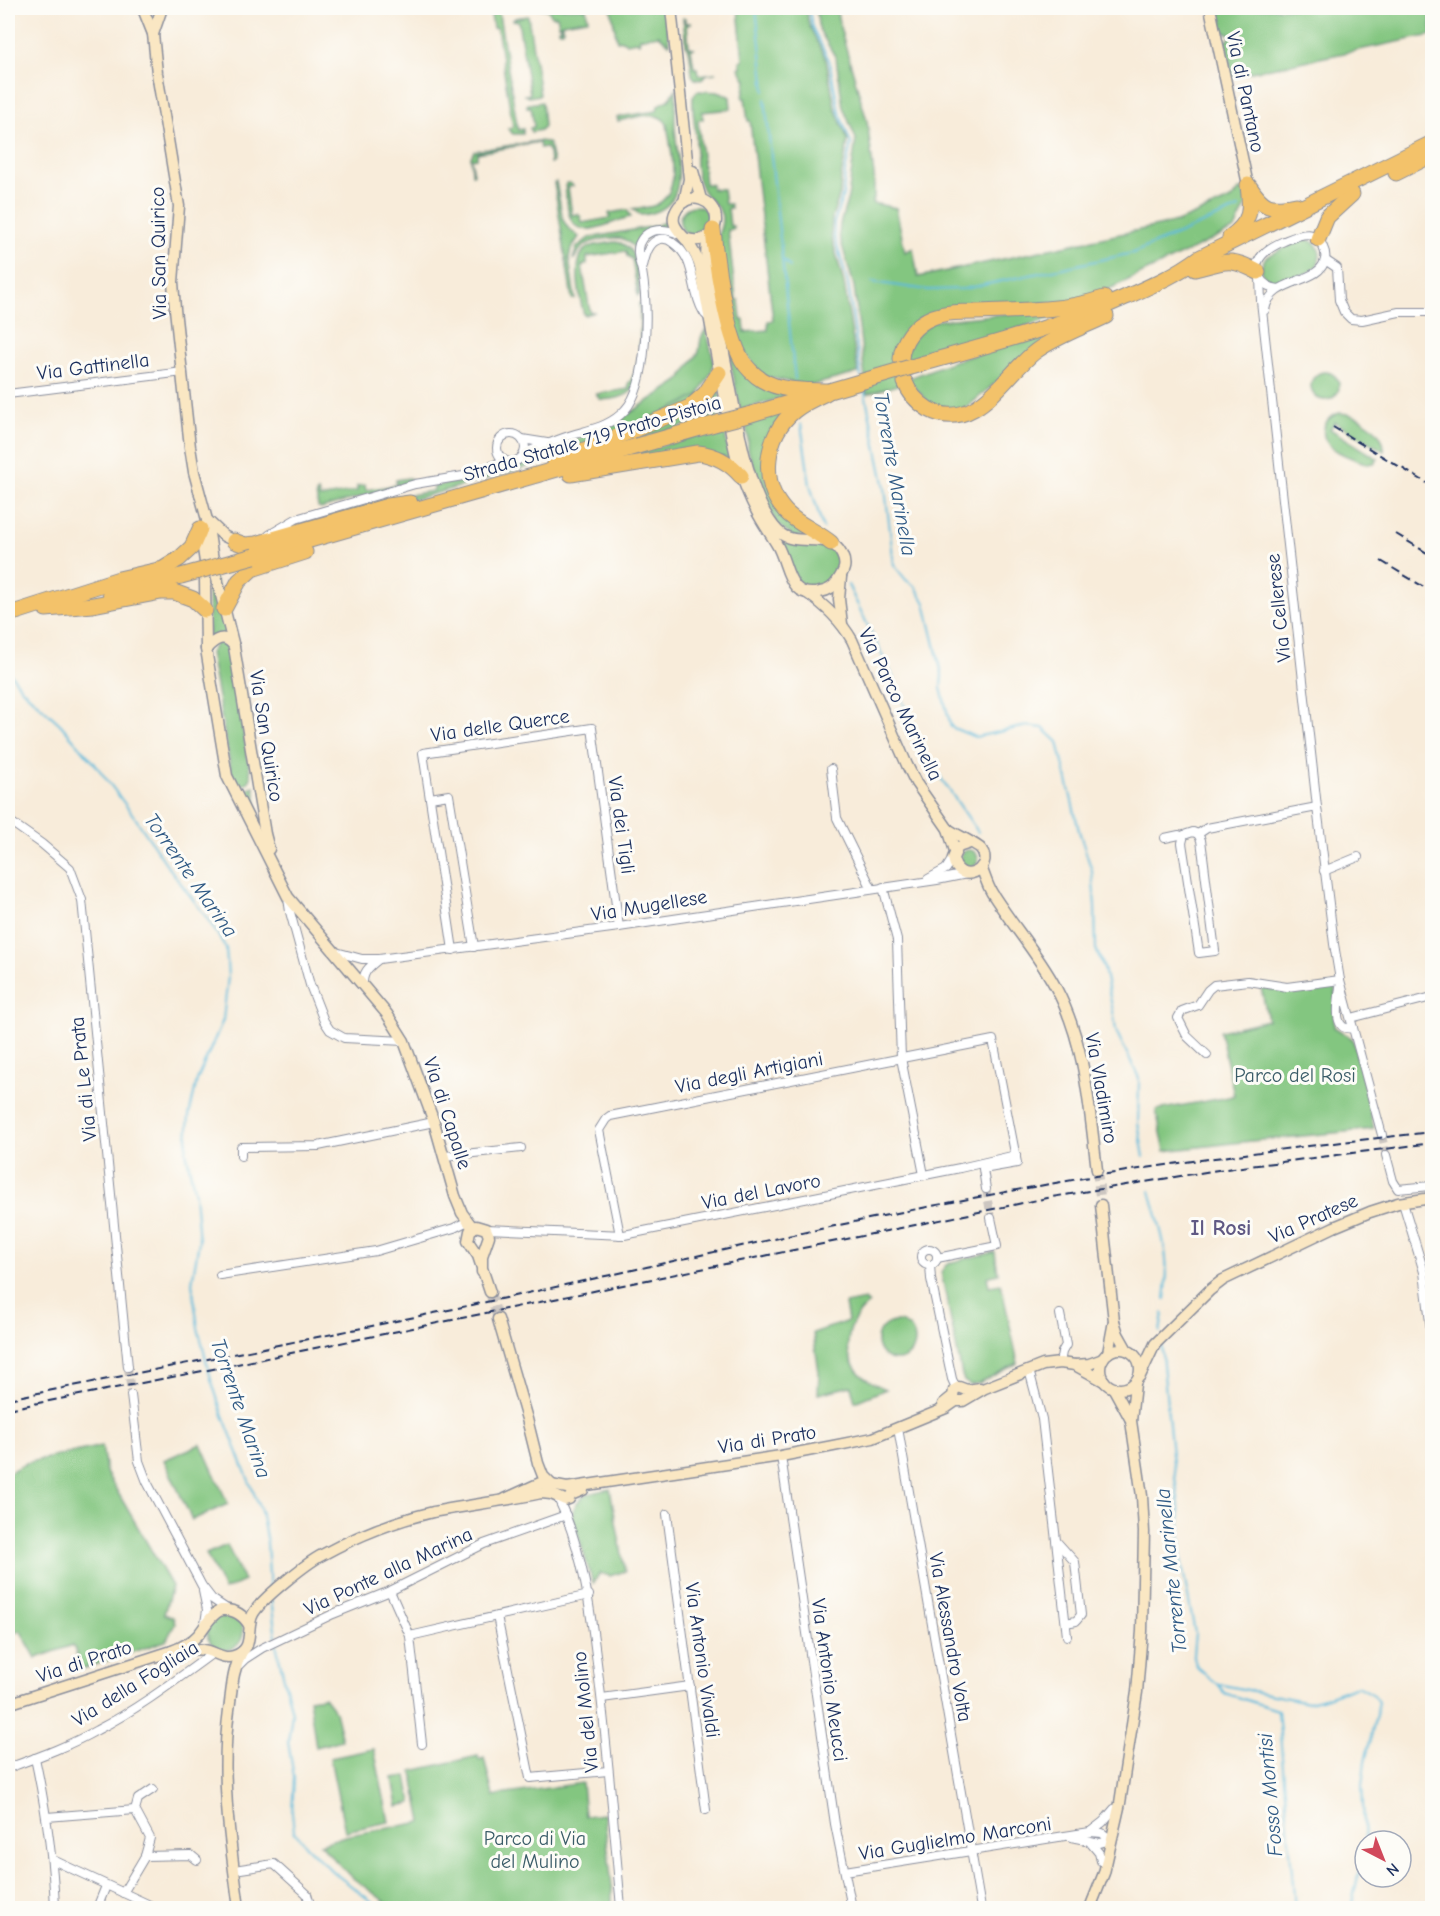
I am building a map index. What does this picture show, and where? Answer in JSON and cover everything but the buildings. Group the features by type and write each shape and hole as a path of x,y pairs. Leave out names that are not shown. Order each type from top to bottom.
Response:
{"highway":[{"name":"Strada Statale 719 Prato-Pistoia","path":"1197,264 1311,203 1432,143"},
{"name":"Strada Statale 719 Prato-Pistoia","path":"12,613 181,576 254,556 1062,322 1159,282 1432,155"},
{"path":"1248,185 1257,198 1268,207 1311,203"},
{"path":"1197,264 1245,224 1250,206 1248,185"},
{"path":"1318,239 1327,217 1352,194"},
{"path":"710,233 730,326 738,351 746,366 763,380 776,386 791,390 829,391"},
{"path":"1197,264 1235,261 1259,275"},
{"path":"1159,282 1122,308 1038,350 1022,362 981,404 968,411 954,415 932,410 922,405 912,395 903,347 908,337 934,316 959,312 1047,309 1089,303 1159,282"},
{"path":"506,484 558,460 690,407 705,394 719,373"},
{"path":"829,391 806,403 786,419 770,451 769,470 772,489 781,507 794,519 831,543"},
{"path":"506,484 698,453 722,460 741,476"},
{"path":"234,541 245,545 256,544 388,506 464,496"},
{"path":"224,609 239,581 252,569 389,527 464,496"},
{"path":"12,613 119,579 163,569 192,548 204,524"},
{"path":"12,613 93,605 161,592 174,592 193,599 205,610"}],"main road":[{"name":"Via San Quirico","path":"142,8 152,10 161,8 153,34"},
{"name":"Via San Quirico","path":"142,8 153,34 157,73 179,206 173,282 190,447 209,561"},
{"path":"671,8 689,179 684,202"},
{"path":"678,8 693,177 701,199"},
{"name":"Via di Pantano","path":"1210,8 1248,185"},
{"path":"842,624 824,605 800,590 792,582 782,556 756,511 741,476 733,419 706,259 710,233 716,220 708,203 701,199 692,199 677,208 674,224 695,254 700,266 719,373 733,419 749,474 775,528 789,539 817,539 831,543 840,551 844,559 839,599 842,624"},
{"path":"682,236 696,241 710,233"},
{"path":"204,524 234,541"},
{"path":"807,593 826,591 835,585 841,576"},
{"name":"Via San Quirico","path":"274,867 265,834 234,646 224,609 210,577 205,610 206,649 227,776 288,897 387,1014 404,1041"},
{"name":"Via Parco Marinella","path":"842,624 866,669 916,783 948,829 954,855"},
{"path":"206,649 216,639 221,638 231,642 234,646"},
{"path":"233,787 239,789 249,786 255,777"},
{"name":"Via Parco Marinella","path":"948,829 970,843"},
{"path":"970,843 978,846 984,854 984,863 975,873 968,874 960,872 956,867 954,855 961,845 970,843"},
{"name":"Via Vladimiro","path":"981,867 991,891 1050,976 1071,1021 1085,1075 1097,1170"},
{"name":"Via Vladimiro","path":"968,874 991,891"},
{"name":"Via di Capalle","path":"404,1041 434,1122 462,1213 470,1224 468,1237 478,1256 490,1292"},
{"name":"Via Pratese","path":"1158,1340 1210,1290 1238,1272 1370,1212 1400,1203 1432,1198"},
{"path":"1092,1904 1101,1861 1120,1803 1137,1692 1142,1620 1142,1496 1131,1421 1139,1362 1128,1351 1118,1334 1114,1321 1101,1205"},
{"path":"470,1224 480,1226 487,1238 482,1256 482,1272"},
{"path":"472,1245 478,1248 487,1238"},
{"path":"498,1318 528,1419 538,1463 543,1476 551,1484"},
{"path":"1104,1381 1100,1368 1106,1356 1114,1321"},
{"path":"1131,1421 1114,1389 1127,1389 1137,1380 1158,1340"},
{"name":"Via di Prato","path":"172,1651 193,1649 231,1657 242,1652 250,1639 249,1625 256,1609 293,1575 320,1556 361,1535 395,1522 432,1512 505,1499 539,1489 551,1494 566,1495 598,1484 781,1456 873,1438 946,1408 960,1395 985,1388 1043,1365 1089,1364 1114,1350 1128,1351 1144,1348 1158,1340"},
{"name":"Via di Prato","path":"1075,1365 1114,1389"},
{"path":"538,1463 539,1489"},
{"name":"Via di Prato","path":"539,1489 540,1483 551,1484 566,1495"},
{"name":"Via di Prato","path":"8,1704 172,1651 193,1640 214,1613 263,1602"},
{"path":"231,1610 245,1618 249,1625"},
{"path":"204,1626 204,1639 229,1665 232,1677"},
{"path":"239,1908 226,1805 225,1746 232,1677 242,1652"},
{"path":"1092,1904 1104,1873 1114,1809 1123,1780"}],"street":[{"path":"234,541 267,536 296,519 415,484 475,474 507,462 515,462 525,453 549,443 608,424 626,410 639,384 644,355 646,319 642,272 638,256 639,246 643,239 657,230 665,229 682,236"},
{"path":"1302,233 1311,234 1318,239 1324,251 1325,260 1320,270 1279,289 1266,303 1263,320 1258,263 1260,258 1273,246 1302,233"},
{"path":"642,272 647,252 653,242 664,239 674,243 688,260 700,303 709,318"},
{"path":"1325,260 1337,268 1337,290 1344,312 1351,319 1357,320 1399,312 1432,312"},
{"path":"1259,275 1268,286 1279,289"},
{"name":"Via Cellerese","path":"1263,320 1324,871 1341,980 1382,1135"},
{"name":"Via Gattinella","path":"8,394 183,372"},
{"path":"484,470 500,440 507,435 549,443"},
{"path":"522,439 526,446 525,453"},
{"path":"497,448 500,457 507,462"},
{"name":"Via delle Querce","path":"453,950 423,753 592,728"},
{"name":"Via dei Tigli","path":"592,728 619,927"},
{"path":"831,769 837,818 872,889"},
{"path":"430,798 449,795 474,947"},
{"path":"1198,834 1207,828 1317,807"},
{"name":"Via di Le Prata","path":"8,820 42,844 70,868 82,900 128,1367"},
{"path":"1165,838 1183,837 1190,832 1198,834 1201,838 1215,951 1199,953 1183,837"},
{"path":"1184,848 1192,852 1201,845"},
{"name":"Via Mugellese","path":"924,882 946,869 954,855"},
{"path":"1324,871 1358,857"},
{"name":"Via Mugellese","path":"332,950 362,959 379,959 619,927 968,874"},
{"path":"883,887 897,940 901,1058 924,1175"},
{"name":"Via di Capalle","path":"288,897 302,958 324,1021 330,1030 344,1038 404,1041"},
{"path":"1192,905 1209,903"},
{"path":"351,973 354,966 362,959"},
{"name":"Via Mugellese","path":"351,973 367,968 379,959"},
{"path":"363,987 367,968"},
{"path":"1207,1055 1187,1036 1178,1018 1182,1011 1198,1005 1208,990 1214,986 1248,981 1287,987 1341,980"},
{"name":"Via Cellerese","path":"1341,980 1338,1019 1340,1024 1347,1029 1353,1028"},
{"path":"1351,1018 1432,997"},
{"name":"Via degli Artigiani","path":"620,1235 600,1133 601,1126 610,1116 993,1040 1016,1155"},
{"path":"241,1156 241,1147 318,1146 434,1122"},
{"path":"445,1156 521,1148"},
{"path":"986,1189 983,1169 1017,1163 1016,1155"},
{"name":"Via del Lavoro","path":"487,1238 510,1231 620,1235 1016,1155"},
{"path":"1386,1155 1393,1181 1398,1190 1431,1186 1432,1192"},
{"path":"1400,1203 1424,1272 1432,1340"},
{"path":"937,1258 998,1246 991,1218"},
{"path":"220,1275 376,1251 470,1224"},
{"path":"924,1250 934,1250 937,1258 935,1263 930,1265 921,1260 924,1250"},
{"path":"930,1265 953,1384 960,1395"},
{"path":"1060,1314 1066,1345 1060,1363"},
{"path":"1029,1370 1042,1419 1067,1636"},
{"path":"131,1395 139,1461 147,1482 202,1586 212,1599 231,1610"},
{"name":"Via Alessandro Volta","path":"898,1428 981,1908"},
{"name":"Via Antonio Meucci","path":"781,1456 835,1824 852,1908"},
{"name":"Via del Molino","path":"566,1495 566,1515 589,1595 602,1698 621,1908"},
{"name":"Via Antonio Vivaldi","path":"667,1514 706,1810"},
{"name":"Via Ponte alla Marina","path":"232,1677 242,1661 262,1648 333,1614 390,1591 484,1544 566,1515"},
{"path":"1055,1538 1075,1562 1081,1615 1076,1621 1066,1623"},
{"path":"1058,1561 1062,1556 1068,1555"},
{"path":"202,1586 207,1610 204,1626"},
{"path":"390,1591 410,1636 422,1744"},
{"path":"410,1636 589,1595"},
{"path":"497,1616 530,1778 609,1771"},
{"name":"Via della Fogliaia","path":"8,1768 98,1730 215,1653"},
{"path":"602,1698 690,1686"},
{"path":"35,1758 47,1817 56,1908"},
{"path":"123,1893 145,1856 150,1838 135,1810 138,1799 153,1789"},
{"path":"1101,1861 1090,1837 1114,1809"},
{"path":"47,1817 135,1810"},
{"name":"Via Guglielmo Marconi","path":"845,1871 1071,1837 1108,1840"},
{"path":"145,1856 191,1855 197,1860"},
{"path":"53,1860 156,1908"},
{"path":"234,1869 274,1864 307,1894 311,1908"},
{"path":"97,1908 106,1886"}],"green space":[{"path":"490,8 498,8 518,130 523,129 523,134 513,134 508,129 513,127 497,28 493,28"},
{"path":"538,8 586,8 588,19 563,23 563,31 559,31 561,24 559,25 557,16 552,16 547,9"},
{"path":"611,8 667,8 669,44 659,35 640,38 639,43 617,41"},
{"path":"738,8 806,8 809,25 826,59 835,108 848,140 840,194 832,217 831,235 844,283 858,373 809,386 763,376 740,347 718,235 722,218 717,207 705,193 697,175 693,97 697,91 721,92 730,97 731,109 702,112 703,119 698,120 705,184 711,184 712,189 723,189 725,204 730,204 731,208 728,208 730,226 734,229 728,230 736,300 739,300 745,332 768,330 768,321 773,320 750,121 748,121 745,98 743,98 746,80 739,68 741,67 740,61 743,60"},
{"path":"816,8 836,8 867,121 874,175 872,203 896,208 905,252 913,248 918,277 1177,222 1227,201 1242,189 1247,204 1235,229 1105,291 1079,301 955,309 910,329 901,384 867,394 854,286 839,235 848,197 856,139 843,107 836,58 821,33"},
{"path":"1218,8 1430,8 1432,35 1232,76 1225,41 1230,39 1229,33 1223,32"},
{"path":"528,16 540,95 529,97 525,95 530,94 518,21 513,20"},
{"path":"683,18 685,18 685,23 692,23 687,24 689,47 695,48 691,49 694,68 697,68 698,75 707,74 701,80 695,79 692,75 690,55 686,45"},
{"path":"676,89 675,122 679,169 675,194 668,204 657,211 641,215 632,209 656,205 665,199 673,180 667,124 658,116 651,115 618,121 617,117 657,111 658,105 669,100"},
{"path":"542,102 544,126 541,130 531,132 530,128 534,127 531,107 527,105"},
{"path":"538,141 549,144 553,162 550,163 549,152 545,147 540,148 539,142 477,153 477,158 471,159 474,151"},
{"path":"556,182 563,220 568,228 579,237 571,249 569,258 575,299 572,299 554,183"},
{"path":"567,183 573,186 568,187 572,215 577,214 581,217 582,223 610,218 609,213 627,210 631,217 595,228 578,227 572,221 568,210 565,193"},
{"path":"695,206 701,207 709,215 709,227 701,235 695,236 689,235 681,227 680,221 681,215 689,207"},
{"path":"669,220 670,228 659,227 635,248 623,239 604,239 585,245 573,260 577,247 589,238 655,226"},
{"path":"1302,239 1316,244 1320,252 1317,266 1289,282 1273,284 1267,281 1262,270 1266,257"},
{"path":"614,242 628,248 632,254 637,269 640,294 638,296 632,259 627,256 626,251 587,257 587,264 582,266 590,312 595,312 584,315 578,278 580,259 589,247"},
{"path":"639,303 641,303 642,337 634,389 618,398 600,399 596,394 629,389 628,384 633,377 638,357"},
{"path":"1087,306 960,348 905,360 911,340 933,321"},
{"path":"724,328 734,352 788,396 740,410"},
{"path":"706,329 714,361 712,371 695,401 524,468 416,499 288,527 392,496 394,498 432,491 434,486 477,478 500,465 519,466 530,455 538,451 552,449 607,428 679,381 699,352 701,338"},
{"path":"1058,329 965,409 933,407 907,379 951,362"},
{"path":"1325,372 1335,376 1339,386 1335,396 1325,400 1315,396 1311,386 1315,376"},
{"path":"718,386 724,415 573,457"},
{"path":"786,409 765,478 811,535 794,537 777,524 761,493 748,450 745,421"},
{"path":"1340,413 1355,416 1376,430 1383,443 1384,451 1335,422 1330,429 1378,459 1374,463 1368,464 1330,446 1324,433 1325,425 1331,417"},
{"path":"725,428 727,447 734,462 724,457 610,460"},
{"path":"411,479 409,482 321,509 318,507 316,494 318,492 320,498 357,491 357,486 365,485 366,490 396,485 396,480"},
{"path":"775,534 829,547 837,557 837,572 826,585 819,588 811,589 803,586 796,579 786,549"},
{"path":"209,558 230,638 208,641"},
{"path":"217,642 229,645 251,778 243,785 233,782 210,653"},
{"path":"254,786 261,833 240,791"},
{"path":"969,850 975,853 978,859 975,865 969,868 963,865 960,859 963,853"},
{"name":"Parco del Rosi","path":"1333,986 1336,988 1334,1027 1353,1039 1374,1129 1165,1151 1156,1110 1234,1095 1220,1031 1268,1020 1261,988 1288,992"},
{"path":"995,1252 998,1274 987,1277 989,1286 1001,1284 1018,1363 979,1383 970,1385 964,1381 962,1375 941,1272 946,1265 952,1262"},
{"path":"865,1300 869,1304 850,1330 848,1340 851,1360 865,1378 886,1389 855,1402 851,1386 818,1394 819,1372 813,1333 848,1321 845,1304"},
{"path":"896,1322 910,1327 915,1341 910,1355 896,1360 882,1355 877,1341 882,1327"},
{"path":"201,1444 228,1504 192,1520 164,1460"},
{"path":"102,1446 106,1472 172,1586 164,1614 173,1617 175,1624 166,1641 82,1669 73,1645 36,1658 20,1630 8,1637 8,1473 26,1463"},
{"path":"610,1489 625,1571 610,1576 600,1573 593,1583 572,1516 580,1499 590,1493"},
{"path":"227,1545 244,1581 224,1590 206,1554"},
{"path":"225,1614 237,1620 243,1632 237,1644 225,1650 213,1644 207,1632 213,1620"},
{"path":"324,1697 335,1711 342,1740 316,1747 309,1699"},
{"path":"374,1749 389,1822 345,1831 330,1758"},
{"name":"Parco di Via del Mulino","path":"478,1756 479,1760 484,1758 493,1796 582,1783 585,1816 604,1814 612,1886 612,1908 394,1908 350,1876 320,1844 345,1836 422,1822 412,1771"},
{"path":"407,1776 412,1803 398,1806 393,1778"}],"waterway":[{"path":"756,8 765,91"},
{"name":"Torrente Marinella","path":"809,8 812,27 829,60 839,112 851,143 843,194 834,223 834,235 848,283 861,377"},
{"path":"765,99 795,379"},
{"path":"872,282 928,290 964,289 1133,253 1239,208"},
{"path":"783,260 790,267"},
{"name":"Torrente Marinella","path":"864,388 885,488 894,565 906,580 916,587 925,603 942,674 941,688 951,727 975,737 1027,726 1043,728 1058,742 1079,831 1092,871 1096,949 1104,968 1116,1031 1139,1078 1138,1123 1144,1157"},
{"path":"801,424 810,485 823,528"},
{"path":"848,585 892,675 923,752 978,832"},
{"name":"Torrente Marina","path":"8,670 22,689 60,724 95,764 207,918 226,948 228,977 223,1020 197,1080 189,1116 186,1151 195,1194 199,1241 192,1283 198,1328 211,1379 261,1511 267,1543 270,1590"},
{"name":"Torrente Marinella","path":"1150,1191 1166,1256 1165,1299"},
{"name":"Torrente Marinella","path":"1160,1332 1163,1313"},
{"name":"Torrente Marinella","path":"1161,1344 1179,1507 1181,1560 1195,1633 1193,1655 1197,1667 1218,1684 1308,1702 1358,1686 1374,1695 1379,1702 1365,1762 1362,1786 1364,1829"},
{"name":"Torrente Marina","path":"271,1599 276,1638"},
{"name":"Torrente Marina","path":"276,1644 292,1713 288,1742 294,1777 292,1813 294,1831 333,1872 380,1908"},
{"name":"Fosso Montisi","path":"1218,1684 1224,1693 1278,1710 1295,1908"},
{"name":"Torrente Marinella","path":"1351,1908 1355,1889"}],"tunnel":[{"path":"1382,1135 1386,1155"},
{"path":"1097,1170 1101,1205"},
{"path":"986,1189 991,1218"},
{"path":"490,1292 498,1319"},
{"path":"128,1367 131,1395"}],"railway":[{"path":"1333,427 1432,486"},
{"path":"1396,534 1432,556"},
{"path":"1381,561 1432,592"},
{"path":"8,1399 426,1315 838,1225 979,1197 1192,1161 1432,1132"},
{"path":"8,1409 1052,1197 1218,1170 1432,1143"}],"district":[{"name":"Il Rosi","path":"1221,1227"}]}
